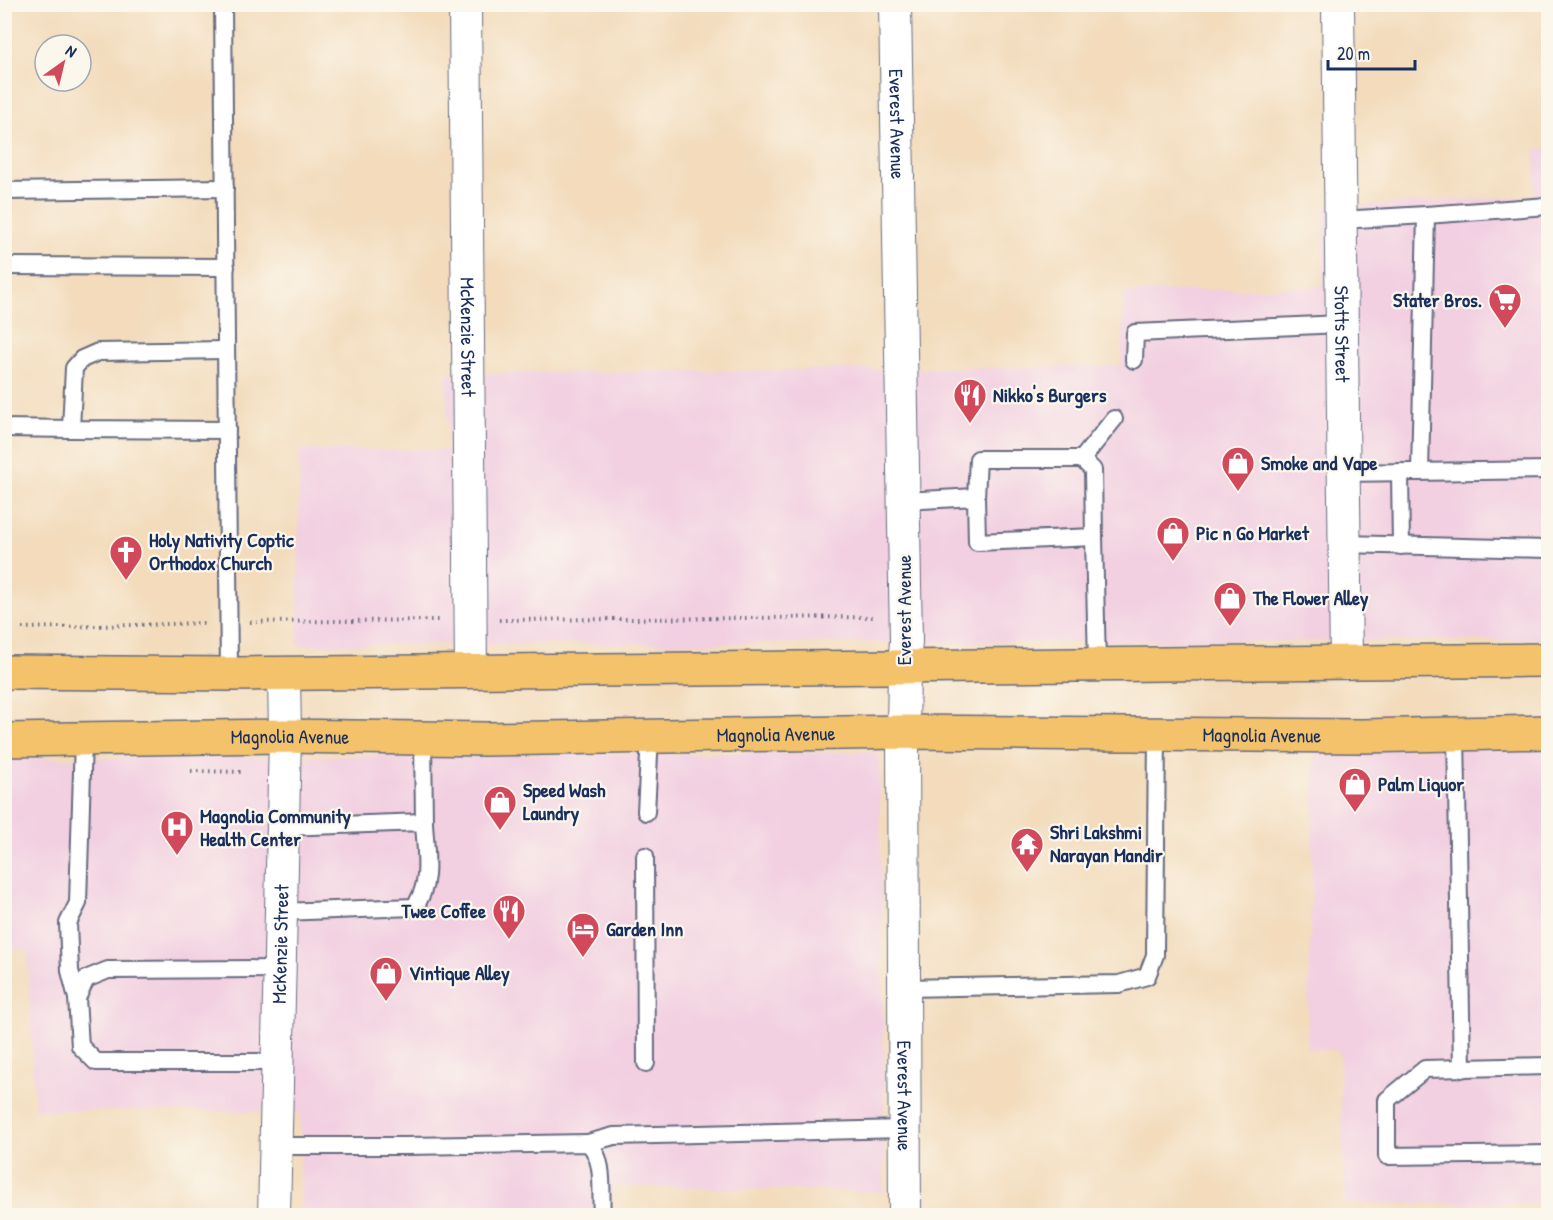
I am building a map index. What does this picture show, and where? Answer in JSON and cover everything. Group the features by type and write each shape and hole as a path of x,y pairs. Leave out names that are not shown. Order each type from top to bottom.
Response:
{"main road":[{"path":"4,672 284,674 1548,660"},
{"name":"Magnolia Avenue","path":"4,740 285,736 486,739 903,732 1362,736 1548,732"}],"street":[{"name":"McKenzie Street","path":"465,4 471,671"},
{"name":"Everest Avenue","path":"895,4 906,641 903,732 905,1215"},
{"name":"Stotts Street","path":"1338,4 1346,663"},
{"name":"McKenzie Street","path":"274,1215 285,736 284,674"}],"lane":[{"path":"224,4 229,674"},
{"path":"4,191 225,188"},
{"path":"1340,220 1548,206"},
{"path":"1420,472 1426,215"},
{"path":"4,266 226,267"},
{"path":"1134,360 1135,333 1341,324"},
{"path":"71,429 74,368 82,359 98,352 226,350"},
{"path":"1082,459 1114,419"},
{"path":"4,428 227,430"},
{"path":"1094,537 977,542 978,459 1082,459 1093,470 1097,665"},
{"path":"1343,473 1548,470"},
{"path":"1400,472 1401,546"},
{"path":"904,501 976,497"},
{"path":"1344,544 1548,549"},
{"path":"1456,734 1462,1069"},
{"path":"904,988 1119,984 1147,976 1155,955 1157,735"},
{"path":"646,812 650,736"},
{"path":"281,912 414,907 420,900 427,875 423,738"},
{"path":"83,739 78,903 68,923 70,971 77,998 80,1046 96,1062 277,1062"},
{"path":"283,827 424,822"},
{"path":"645,856 646,1063"},
{"path":"77,998 86,979 108,970 280,969"},
{"path":"1548,1066 1425,1069 1387,1100 1387,1156 1548,1154"},
{"path":"276,1146 588,1143 614,1136 904,1129"},
{"path":"588,1143 597,1153 600,1166 602,1215"}],"path":[{"path":"491,620 873,617"}],"shaded area":[{"path":"1536,148 1548,148 1548,640 298,645 299,450 448,450 446,374 1121,366 1124,293 1323,286 1324,207 1534,196"},
{"path":"1315,749 1548,749 1548,1203 1345,1204 1339,1050 1307,1049"},
{"path":"879,752 884,1192 613,1186 613,1215 301,1215 300,1112 35,1110 27,950 5,949 4,759"}],"place":[{"name":"Stater Bros.","path":"1505,329"},
{"name":"Nikko's Burgers","path":"970,424"},
{"name":"Smoke and Vape","path":"1238,492"},
{"name":"Pic n Go Market","path":"1173,562"},
{"name":"Holy Nativity Coptic Orthodox Church","path":"126,581"},
{"name":"The Flower Alley","path":"1230,627"},
{"name":"Palm Liquor","path":"1355,813"},
{"name":"Speed Wash Laundry","path":"500,831"},
{"name":"Magnolia Community Health Center","path":"177,856"},
{"name":"Shri Lakshmi Narayan Mandir","path":"1027,873"},
{"name":"Twee Coffee","path":"509,940"},
{"name":"Garden Inn","path":"583,958"},
{"name":"Vintique Alley","path":"386,1002"}]}
